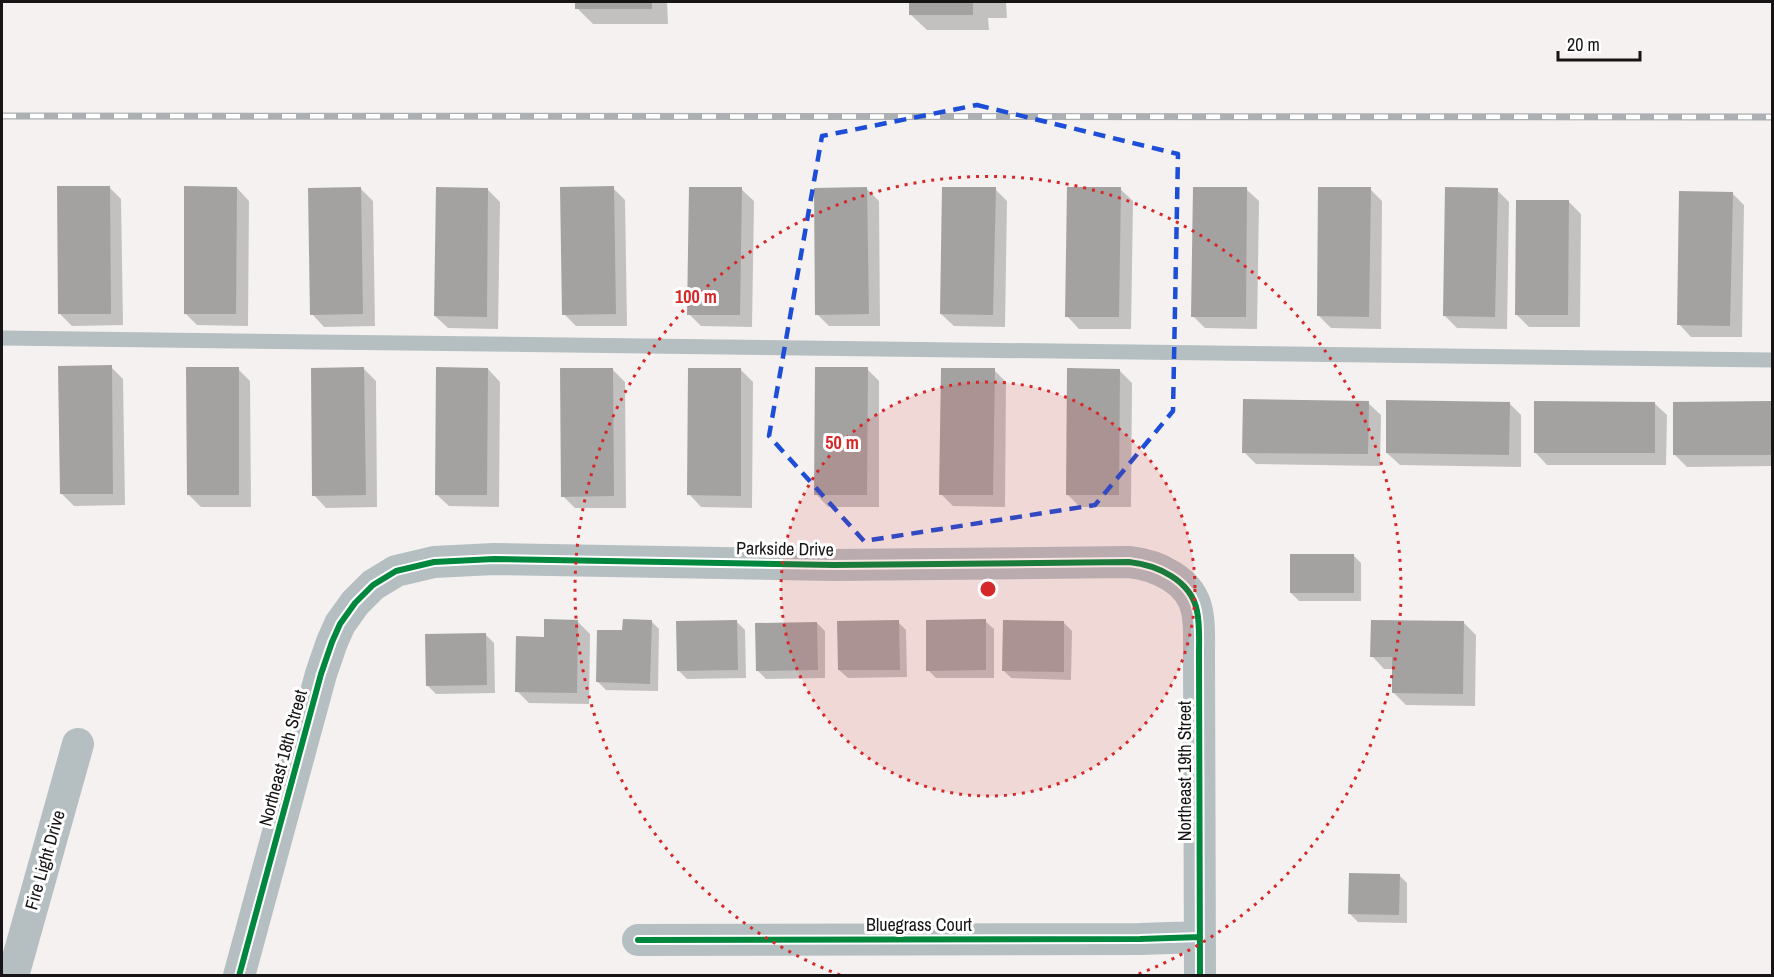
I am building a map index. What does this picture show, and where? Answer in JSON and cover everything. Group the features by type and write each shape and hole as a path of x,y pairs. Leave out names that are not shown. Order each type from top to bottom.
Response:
{"street":[{"name":"Parkside Drive","path":"396,571 434,562 494,559 834,565 1129,562 1144,563 1172,576"},
{"name":"Northeast 18th Street","path":"239,975 321,674 332,642 340,624 355,603 373,585 396,571"},
{"name":"Northeast 19th Street","path":"1172,576 1191,594 1197,610 1200,975"},
{"name":"Fire Light Drive","path":"13,975 78,744"},
{"name":"Bluegrass Court","path":"638,940 1200,937"}],"lane":[{"path":"2,338 1773,360"}],"highlighted area":[{"path":"977,105 1178,154 1173,411 1095,505 864,541 769,436 822,136"}],"building":[{"path":"575,2 652,2 652,9 575,9"},
{"path":"909,2 973,2 973,15 909,15"},
{"path":"57,186 110,186 111,314 58,314"},
{"path":"184,186 237,187 236,314 184,314"},
{"path":"614,186 616,314 562,315 560,187"},
{"path":"361,187 363,314 310,315 308,188"},
{"path":"436,187 488,188 487,317 434,316"},
{"path":"689,187 742,187 740,315 687,315"},
{"path":"867,187 869,314 815,315 814,188"},
{"path":"942,187 996,187 993,315 940,314"},
{"path":"1067,187 1121,187 1119,317 1065,317"},
{"path":"1193,187 1247,187 1246,317 1191,317"},
{"path":"1318,187 1371,187 1369,317 1317,316"},
{"path":"1445,187 1498,188 1495,317 1443,316"},
{"path":"1679,191 1733,192 1730,326 1677,325"},
{"path":"1516,200 1569,200 1568,315 1515,315"},
{"path":"112,365 113,494 60,494 58,366"},
{"path":"186,367 239,367 239,495 187,495"},
{"path":"364,367 366,495 312,496 311,368"},
{"path":"436,367 488,368 487,495 435,495"},
{"path":"815,367 868,367 867,495 814,495"},
{"path":"560,368 613,368 614,496 561,497"},
{"path":"688,368 741,368 741,496 687,495"},
{"path":"941,368 995,368 993,495 939,495"},
{"path":"1067,368 1120,369 1119,495 1066,495"},
{"path":"1243,399 1369,401 1368,454 1242,453"},
{"path":"1386,400 1510,402 1509,455 1386,453"},
{"path":"1534,401 1655,402 1655,453 1534,453"},
{"path":"1772,401 1772,455 1673,455 1673,402"},
{"path":"1290,554 1354,554 1354,593 1290,593"},
{"path":"544,619 578,620 577,693 515,692 516,636 544,637"},
{"path":"623,619 652,620 650,684 596,682 597,630 622,630"},
{"path":"986,619 986,670 926,671 926,620"},
{"path":"737,620 738,670 677,671 676,621"},
{"path":"899,620 900,670 838,670 837,621"},
{"path":"1003,620 1064,621 1064,672 1002,671"},
{"path":"1371,620 1464,621 1463,694 1392,693 1392,657 1370,657"},
{"path":"817,622 818,670 756,671 755,623"},
{"path":"486,633 487,685 426,686 425,634"},
{"path":"1349,873 1400,874 1399,915 1348,914"}],"railway":[{"path":"2,116 1772,117"}],"cycle path":[{"path":"239,976 321,674 340,624 355,603 373,585 396,571 434,562 494,559 834,565 1129,562 1151,567 1171,576 1188,591 1194,600 1199,622 1200,976"},
{"path":"638,940 1200,937"}]}
